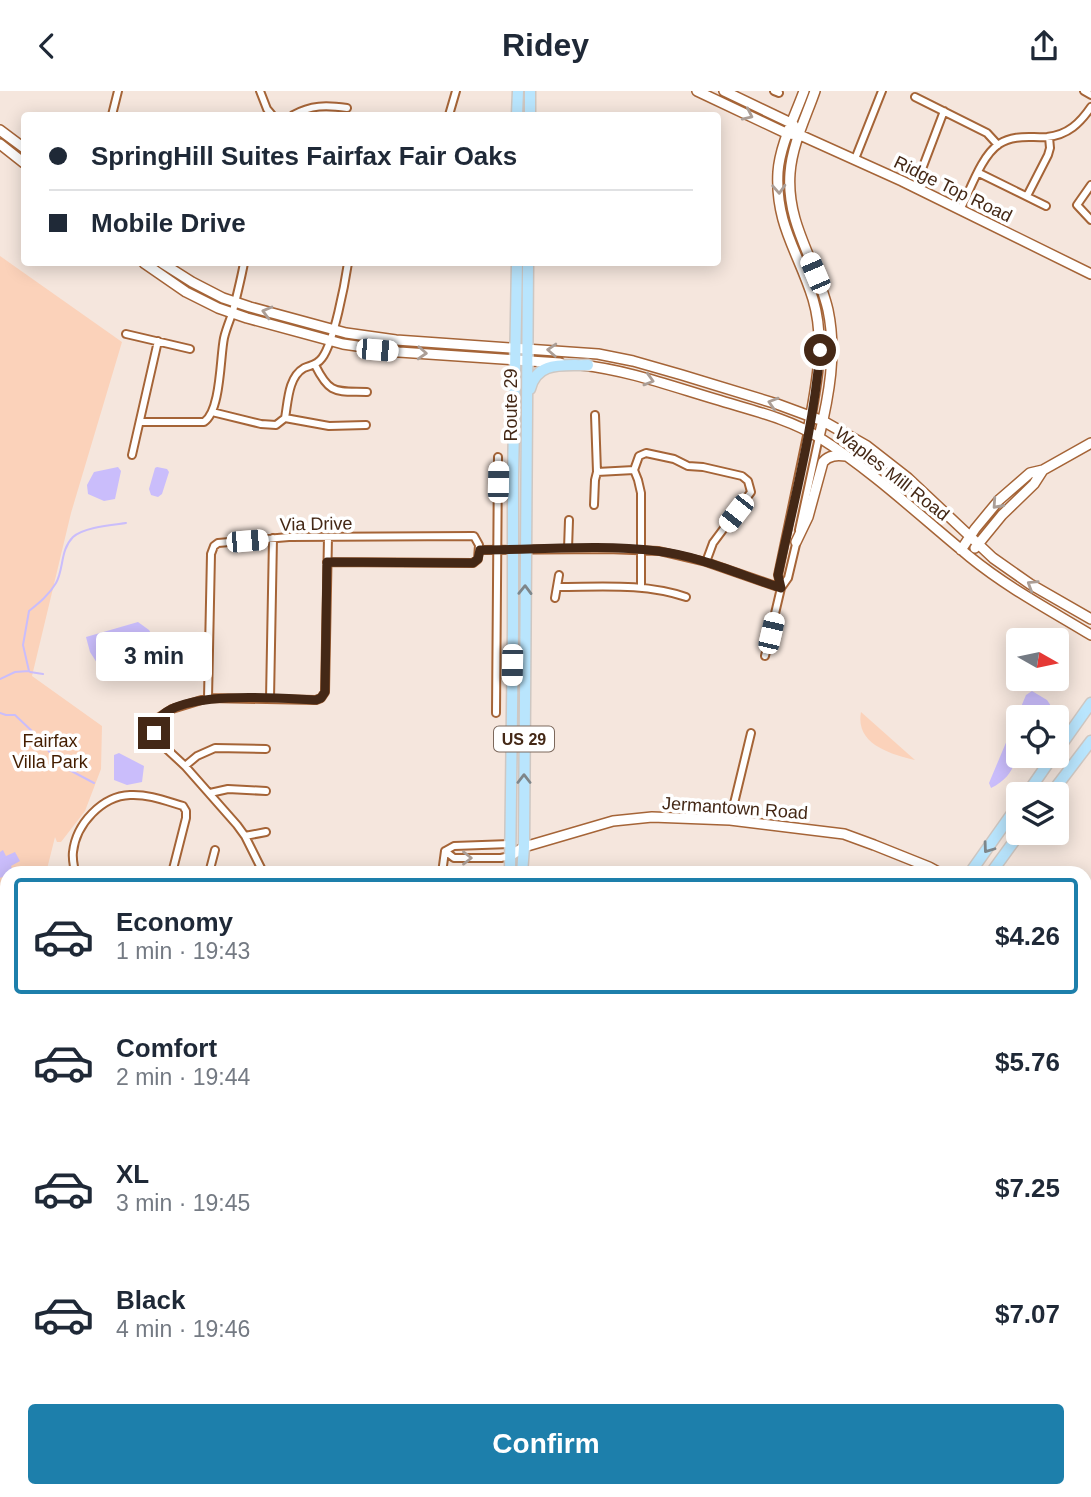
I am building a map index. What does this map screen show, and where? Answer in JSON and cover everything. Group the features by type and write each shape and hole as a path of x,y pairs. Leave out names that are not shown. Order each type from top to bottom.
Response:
{"main road":[{"path":"517,91 517,112"},
{"path":"530,91 530,112"},
{"name":"Ridge Top Road","path":"697,91 788,134 800,135 855,159 1089,270"},
{"path":"724,91 793,124 800,135"},
{"path":"804,91 781,151 778,192 782,220 812,298 818,324 818,372 808,431"},
{"path":"815,91 794,152 790,193 800,238 828,309 832,336 832,365 819,437"},
{"path":"0,130 21,146"},
{"path":"0,144 21,161"},
{"name":"Waples Mill Road","path":"148,266 186,292 232,314 330,341 377,350 588,365 629,374 773,417 819,437 895,493 970,557 1023,595 1091,635"},
{"name":"Waples Mill Road","path":"167,266 191,282 235,302 361,336 598,354 633,361 811,416 867,446 916,485 977,545 1030,584 1091,618"},
{"name":"Route 29","path":"511,844 517,266"},
{"name":"Route 29","path":"524,847 528,266"},
{"path":"527,418 531,387 539,371 553,366 588,365"},
{"path":"961,549 999,500 1030,473 1043,470 1091,443"},
{"path":"796,542 808,517 823,463 833,456 846,456"},
{"path":"970,557 1002,515 1034,484 1043,470"},
{"path":"1069,734 1091,703"},
{"path":"1059,782 1091,741"},
{"name":"Jermantown Road","path":"510,856 524,847 595,825 652,817 730,820 844,834 925,866"},
{"path":"975,866 1006,823"},
{"path":"511,844 524,847"},
{"name":"US 29","path":"510,866 511,844"},
{"path":"996,866 1011,845"},
{"name":"US 29","path":"523,866 524,847"}],"street":[{"path":"113,112 118,91"},
{"path":"260,91 270,112"},
{"path":"450,112 456,91"},
{"path":"855,159 882,91"},
{"path":"1084,91 1091,95"},
{"path":"915,97 987,133 998,145"},
{"path":"300,112 328,105 346,108"},
{"path":"960,210 985,159 998,145 1020,136 1049,137 1063,133 1076,126 1091,107"},
{"path":"922,169 944,111"},
{"path":"1027,196 1048,155 1049,137"},
{"path":"979,173 1046,206"},
{"path":"1091,184 1077,205 1091,220"},
{"path":"140,422 208,420 223,362 223,342 243,266"},
{"path":"212,412 261,424 276,425 282,422 296,374 323,357 330,341 348,266"},
{"path":"126,334 190,349"},
{"path":"132,455 158,341"},
{"path":"314,365 327,385 334,390 367,392"},
{"path":"594,505 597,472 595,415"},
{"path":"285,418 329,426 366,425"},
{"path":"781,588 778,575 808,431"},
{"path":"765,656 781,588 788,578 819,437"},
{"path":"641,587 641,493 634,470 639,456 646,453 674,459 688,467 703,467 742,476 748,481 751,492 713,543 706,562"},
{"path":"496,713 498,457"},
{"path":"597,472 634,470"},
{"path":"569,520 569,549"},
{"name":"Via Drive","path":"208,698 214,546 272,538 474,536 480,550"},
{"path":"260,866 245,836 210,793 157,740 154,725 158,718 172,709 208,698 316,700 324,696 328,537"},
{"path":"270,699 272,538"},
{"path":"327,562 473,563 478,559 480,550 639,550 667,552 706,562 781,588"},
{"path":"555,598 559,575"},
{"path":"558,587 641,587 686,597"},
{"path":"730,820 751,733"},
{"path":"185,766 197,756 215,748 266,749"},
{"path":"210,793 228,789 266,791"},
{"path":"74,866 72,852 76,839 93,813 106,801 129,795 146,796 183,806 186,818 174,866"},
{"path":"245,836 266,832"},
{"path":"445,851 454,846 511,844"},
{"path":"211,866 215,850"},
{"path":"445,851 454,859 502,859 510,856"},
{"path":"443,866 445,851"}],"green space":[{"name":"Fairfax Villa Park","path":"0,256 122,342 71,513 32,676 102,726 101,769 85,811 61,842 57,842 55,837 48,866 0,866"},
{"path":"861,712 915,760 885,751 869,740 863,732"}],"shaded area":[{"path":"118,467 121,471 115,499 104,501 88,494 87,485 94,472"},
{"path":"157,467 169,472 162,494 158,497 151,495 149,489"},
{"path":"138,622 149,630 156,642 97,663 90,652 86,637"},
{"path":"1032,691 1050,705 1022,705 1026,695"},
{"path":"1006,743 1006,768 1012,768 1001,782 991,788 989,783"},
{"path":"119,753 144,766 142,782 127,785 114,780 114,755"},
{"path":"3,850 6,856 15,852 20,861 11,866 0,866 0,852"}],"waterway":[{"path":"0,679 15,672 29,671 23,645 29,611 56,583 66,548 73,537 91,529 126,523"},
{"path":"30,672 43,674"},
{"path":"0,713 15,715 35,734 60,765 94,783"}],"route":[{"path":"154,733 155,722 164,713 208,698 316,700 324,696 327,562 473,563 478,559 480,550 645,550 706,562 781,588 778,575 808,431 820,350"}]}
